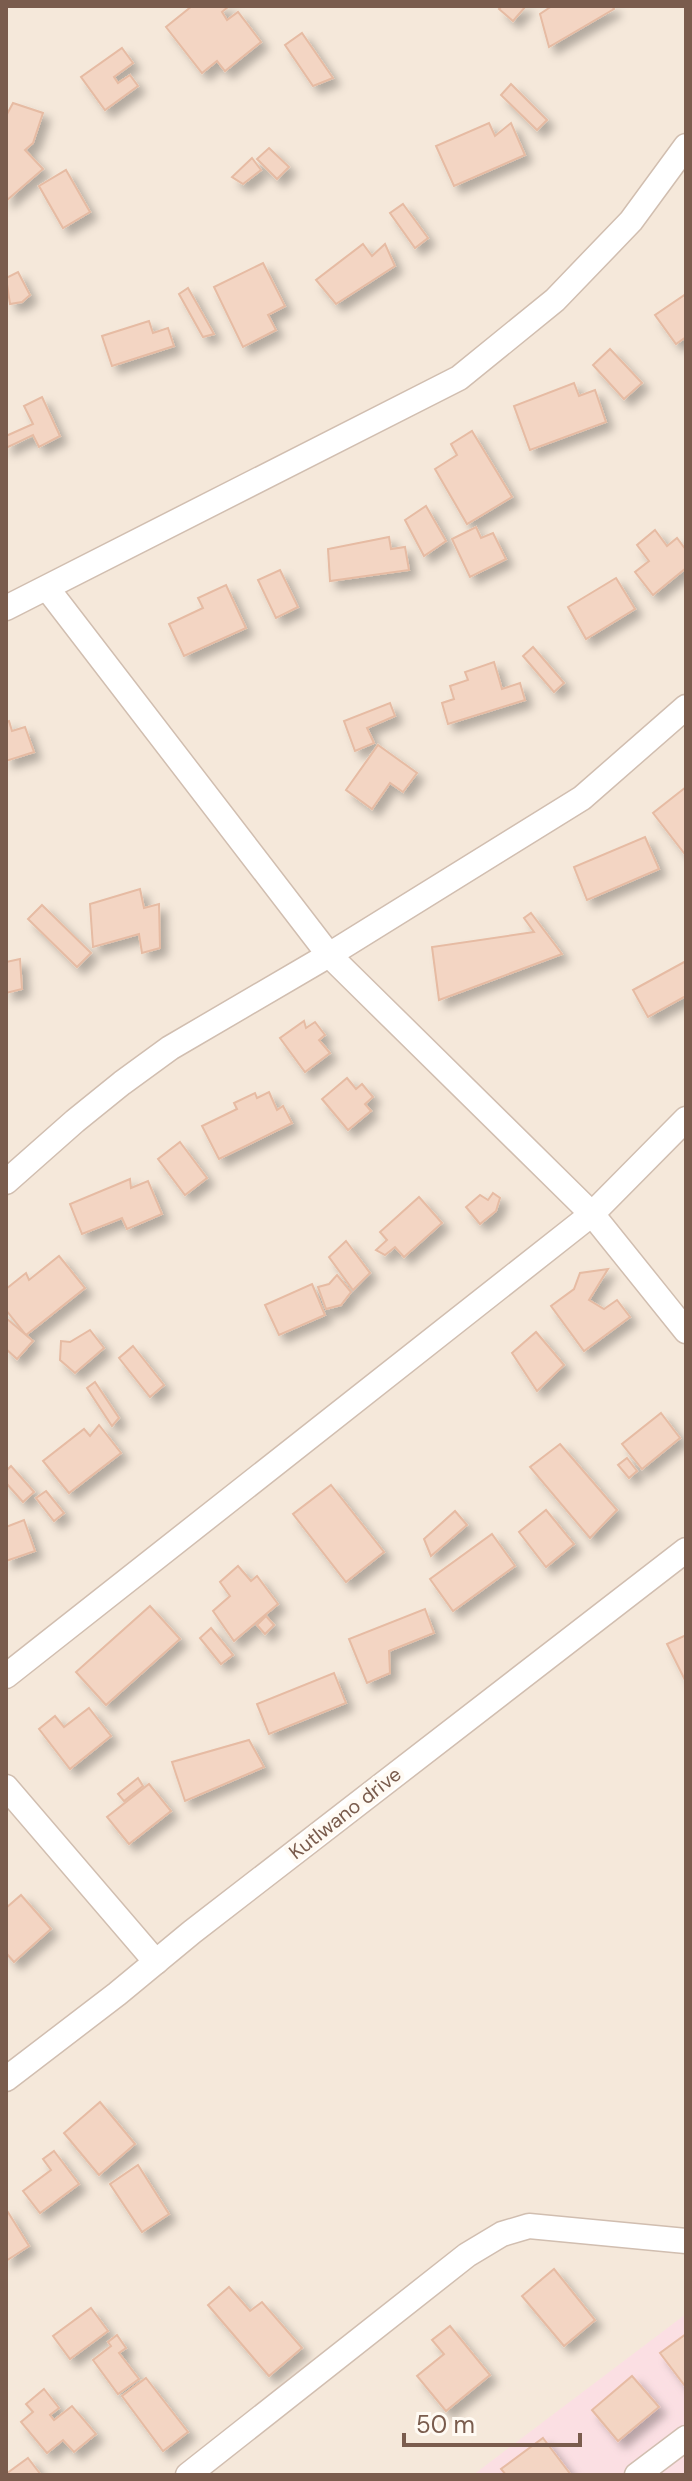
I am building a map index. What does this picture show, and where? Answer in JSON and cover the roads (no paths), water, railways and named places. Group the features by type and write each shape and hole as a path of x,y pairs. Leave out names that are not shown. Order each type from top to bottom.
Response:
{"street":[{"path":"6,608 459,378 555,300 631,221 686,146"},
{"path":"47,588 329,955 592,1214 686,1331"},
{"path":"6,1182 75,1121 170,1048 329,955 582,798 686,707"},
{"path":"6,1676 592,1214 686,1119"},
{"name":"Kutlwano drive","path":"6,2079 686,1550"},
{"path":"6,1787 156,1962"},
{"path":"188,2475 467,2255 502,2234 529,2226 686,2241"},
{"path":"637,2475 686,2438"}]}
